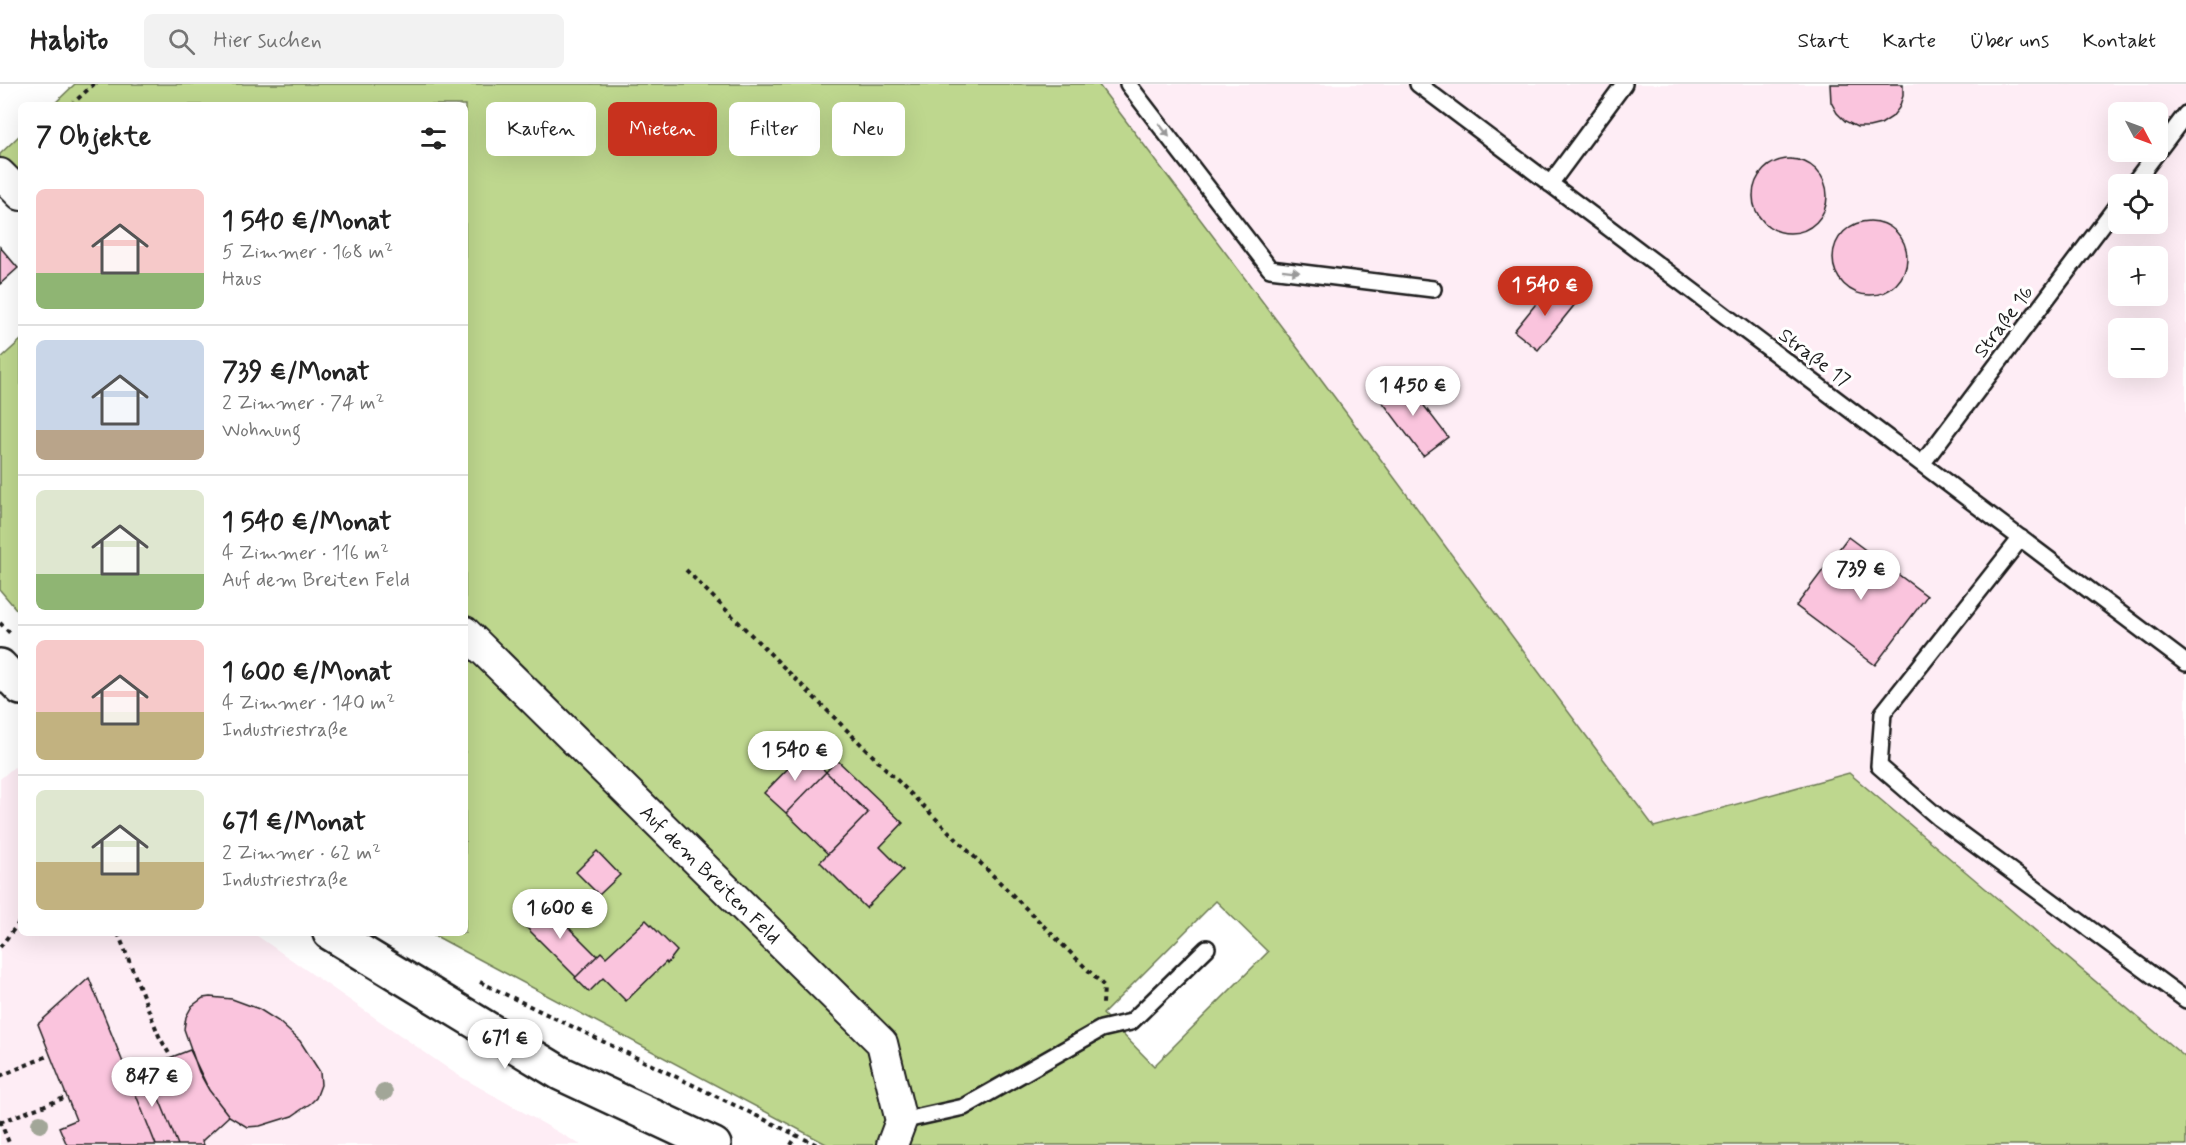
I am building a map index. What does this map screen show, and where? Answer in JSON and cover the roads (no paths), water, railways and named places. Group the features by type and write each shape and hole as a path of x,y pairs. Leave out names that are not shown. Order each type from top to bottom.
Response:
{"main road":[{"path":"0,666 18,685"},
{"path":"335,936 560,1073 714,1145"}],"street":[{"path":"0,174 18,192"},
{"name":"Auf dem Breiten Feld","path":"468,635 882,1043 896,1133"}],"lane":[{"path":"1128,84 1270,269 1433,290"},
{"name":"Straße 17","path":"1418,84 2186,663"},
{"path":"1550,184 1624,84"},
{"path":"2141,174 2186,114"},
{"name":"Straße 16","path":"1922,464 2108,217"},
{"path":"2021,538 1883,713 1879,766 1939,818 2186,1000"},
{"path":"896,1133 964,1107 1101,1029 1131,1022 1207,948"}]}
